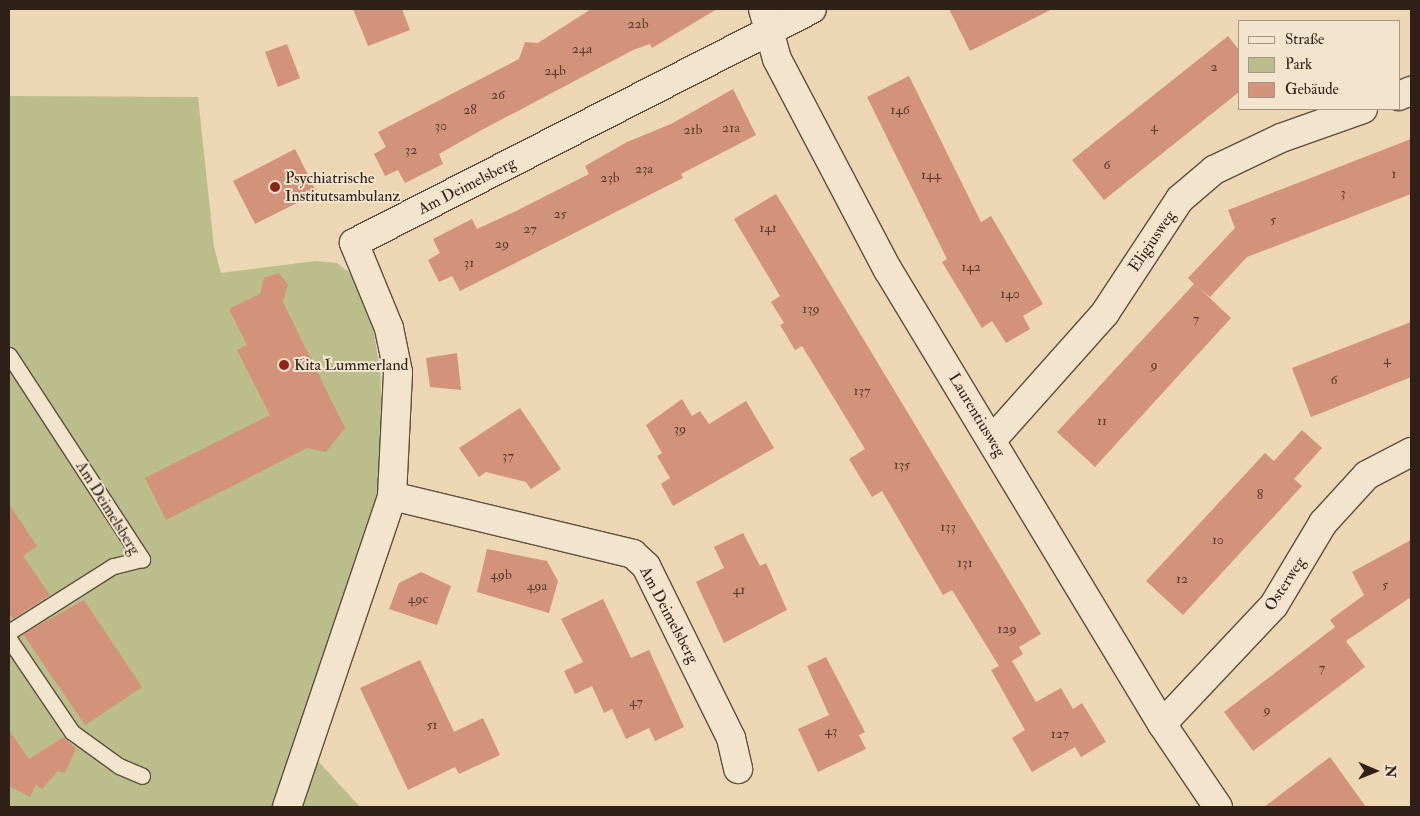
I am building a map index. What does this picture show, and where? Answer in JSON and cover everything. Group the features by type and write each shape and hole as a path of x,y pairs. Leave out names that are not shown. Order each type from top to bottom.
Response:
{"street":[{"name":"Am Deimelsberg","path":"286,807 336,652 392,496 398,372 389,328 354,243 766,19 812,9"},
{"name":"Laurentiusweg","path":"766,19 777,59 888,270 1162,724 1218,807"},
{"name":"Eligiusweg","path":"992,440 1105,313 1180,199 1214,170 1281,138 1360,110"},
{"name":"Osterweg","path":"1162,724 1274,605 1329,516 1367,475 1411,452"},
{"name":"Am Deimelsberg","path":"392,496 634,554 646,566 731,738 738,769"}],"lane":[{"name":"Am Deimelsberg","path":"9,355 142,559 114,566 9,632"},
{"path":"9,638 72,732 119,766 142,776"}],"green space":[{"path":"9,96 198,97 214,247 221,273 315,261 337,263 356,278 371,316 380,370 383,431 378,490 335,649 281,807 9,807"},
{"path":"308,750 360,807 295,807"}],"building":[{"path":"353,9 402,9 410,30 368,46"},
{"path":"591,9 717,9 652,48 650,44 633,50 439,154 443,164 405,183 398,170 385,176 374,154 386,147 378,132 519,59 525,42 538,43"},
{"path":"949,9 1052,9 970,51"},
{"path":"1228,36 1238,49 1238,93 1104,200 1072,160"},
{"path":"287,44 300,78 278,87 265,52"},
{"path":"909,76 981,222 991,216 1043,304 1023,316 1030,329 1006,343 992,321 982,328 942,262 947,259 867,97"},
{"path":"733,89 756,135 681,174 683,178 460,291 452,276 439,282 428,260 440,253 433,239 472,219 477,229 518,210 589,174 585,166 627,142 671,124"},
{"path":"1411,139 1411,194 1247,257 1210,297 1197,286 1231,318 1095,467 1057,432 1194,284 1188,278 1235,228 1228,210"},
{"name":"Psychiatrische Institutsambulanz","path":"295,149 317,193 255,224 233,181"},
{"path":"776,194 1041,634 1019,647 1023,654 1012,661 1036,702 1061,688 1073,709 1082,703 1106,742 1081,757 1075,747 1032,772 1012,738 1025,730 991,670 999,666 952,590 943,595 882,491 872,497 849,459 865,449 802,346 795,350 780,325 784,323 771,302 780,296 734,219"},
{"path":"279,273 288,285 283,302 345,428 326,452 307,448 166,520 145,478 270,415 237,350 247,345 229,309 260,294 264,278"},
{"path":"1411,322 1411,377 1311,417 1292,368"},
{"path":"457,353 461,390 430,387 426,358"},
{"path":"682,399 692,416 700,411 709,424 746,401 774,448 673,506 661,484 670,478 657,456 662,453 646,425"},
{"path":"520,408 561,469 531,489 526,482 486,472 479,477 459,448"},
{"path":"1302,430 1322,448 1294,479 1302,486 1183,615 1146,581 1265,453 1274,461"},
{"path":"9,504 37,546 23,556 50,595 13,619 9,613"},
{"path":"743,533 760,566 766,563 787,610 724,643 696,582 724,568 714,547"},
{"path":"1411,540 1411,597 1346,641 1365,667 1253,751 1224,712 1335,627 1330,620 1364,595 1352,572"},
{"path":"487,549 547,561 558,581 549,613 477,592"},
{"path":"421,572 451,586 437,625 389,609 399,583"},
{"path":"603,599 631,658 649,650 684,727 655,741 649,728 626,739 612,709 604,713 592,686 575,694 564,671 583,662 561,619"},
{"path":"84,600 142,687 85,725 23,634"},
{"path":"826,657 865,732 859,735 866,749 818,772 798,729 829,715 807,666"},
{"path":"420,660 454,732 483,718 500,755 459,774 455,767 408,790 360,688"},
{"path":"9,730 29,759 64,737 76,749 65,773 58,771 42,789 36,785 30,797 9,786"},
{"path":"1330,757 1366,807 1264,807"}],"place":[{"name":"Psychiatrische Institutsambulanz","path":"275,187"},
{"name":"Kita Lummerland","path":"284,365"}]}
